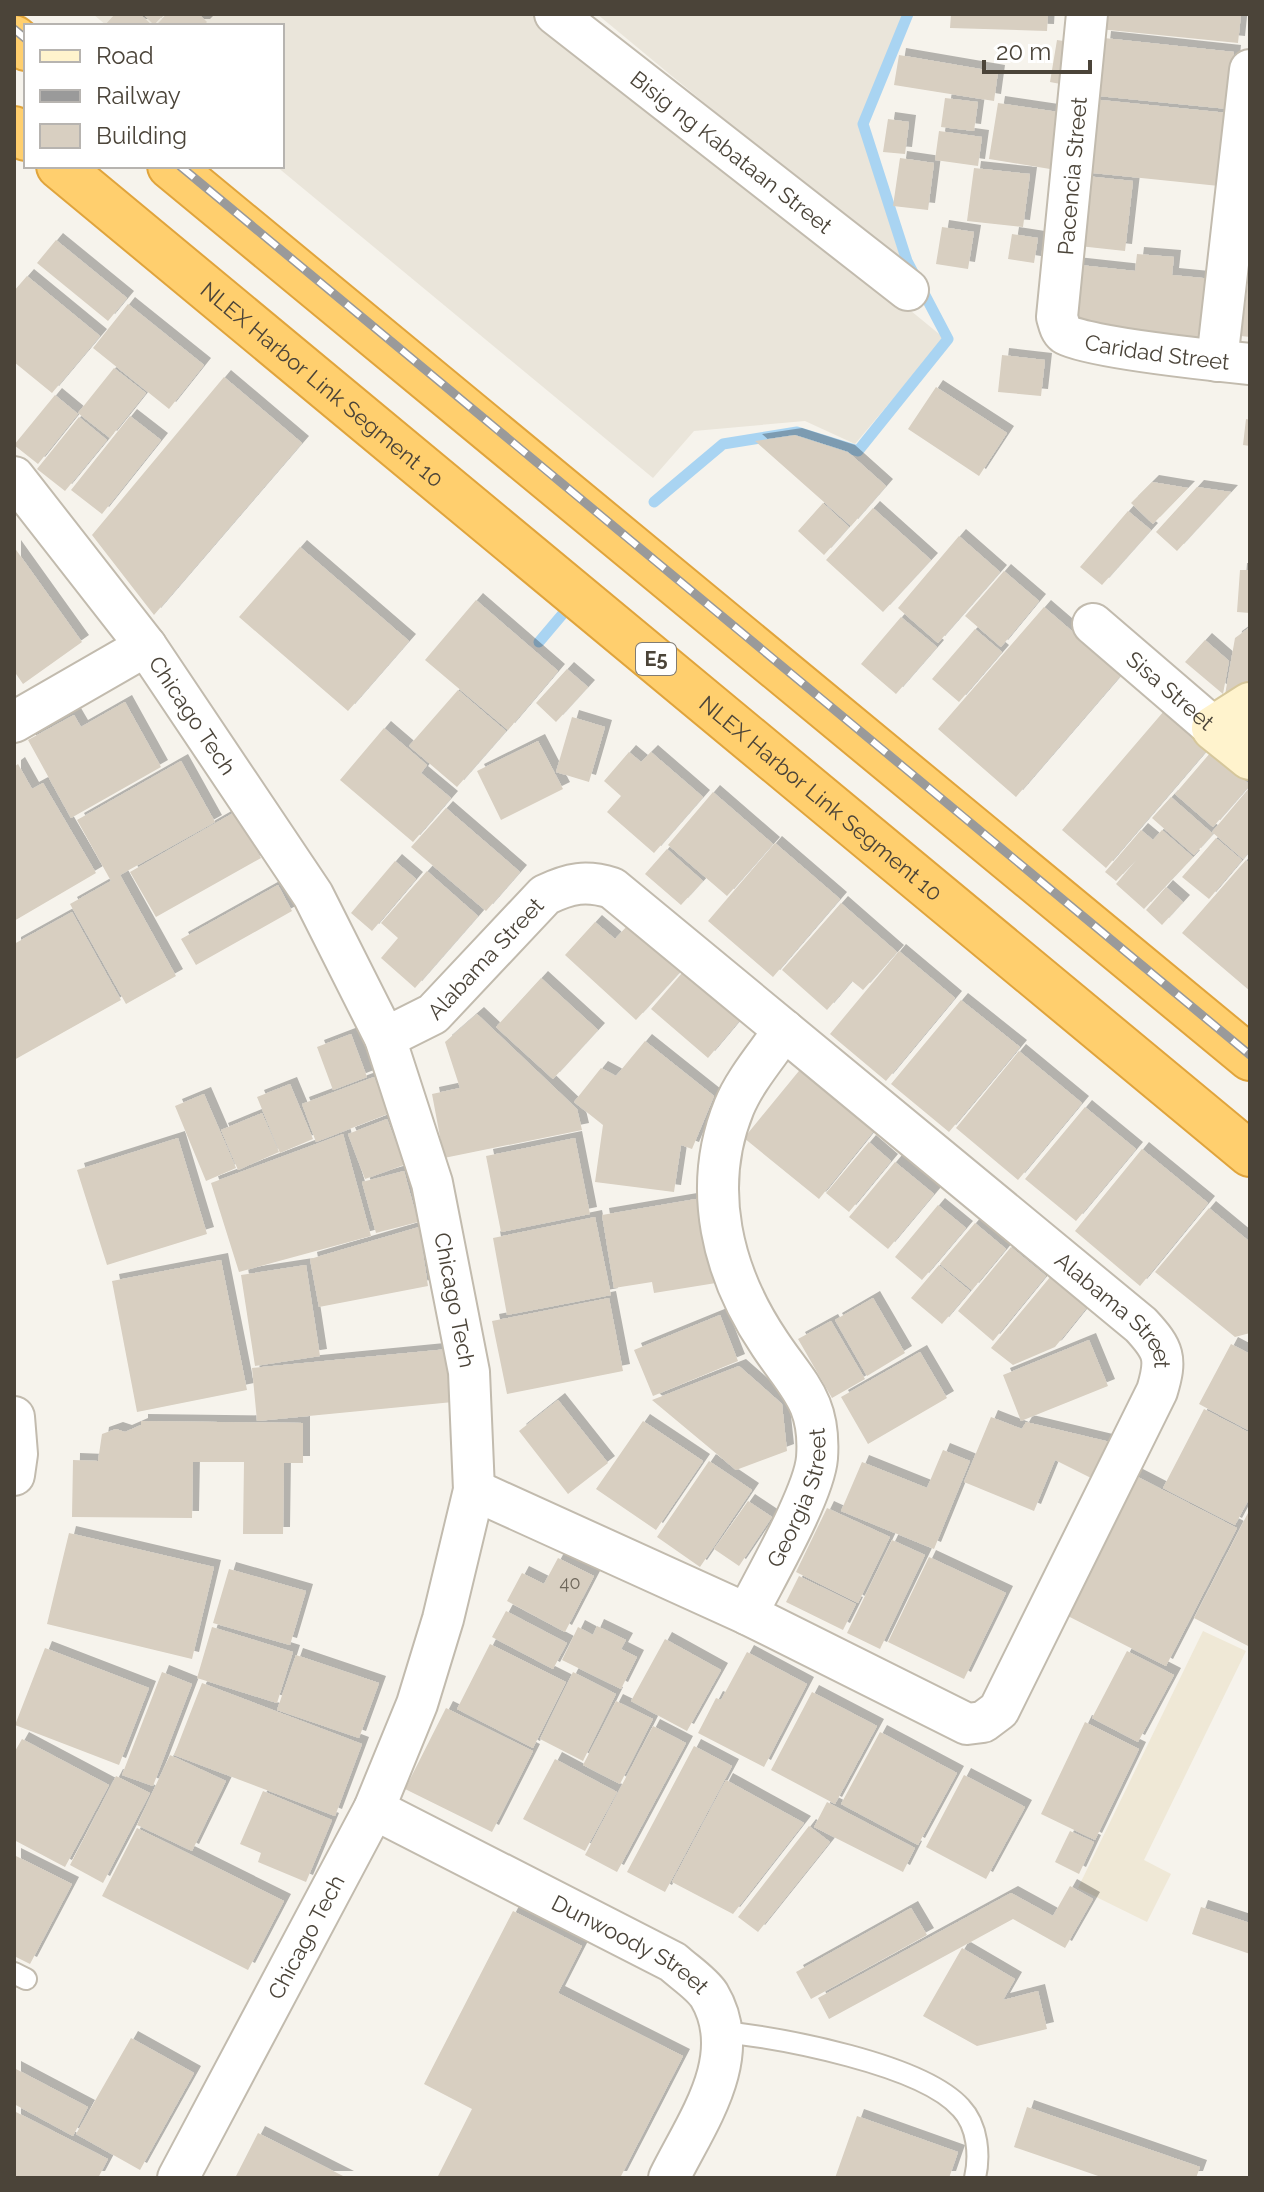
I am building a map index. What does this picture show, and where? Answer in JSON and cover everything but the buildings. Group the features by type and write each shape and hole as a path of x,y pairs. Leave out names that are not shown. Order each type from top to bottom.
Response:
{"highway":[{"name":"NLEX Harbor Link Segment 10","path":"61,168 1250,1154"},
{"path":"172,168 1250,1058"}],"street":[{"name":"Bisig ng Kabataan Street","path":"555,14 908,290"},
{"name":"Pacencia Street","path":"1067,336 1057,317 1087,14"},
{"path":"1234,362 1250,70"},
{"name":"Caridad Street","path":"1067,336 1234,362"},
{"name":"Chicago Tech","path":"14,477 146,646 313,895 385,1038 432,1183 458,1302 469,1372 474,1490 426,1676 374,1809 178,2178"},
{"name":"Sisa Street","path":"1093,624 1250,757"},
{"path":"14,722 146,646"},
{"path":"1214,728 1250,705"},
{"name":"Alabama Street","path":"385,1038 433,1014 545,895 567,884 590,882 612,888 1141,1325 1161,1346 1164,1368 1157,1391 999,1710 983,1722 967,1724 747,1614 474,1490"},
{"name":"Georgia Street","path":"747,1614 797,1513 817,1461 815,1423 808,1394 769,1342 739,1288 723,1239 715,1190 721,1150 735,1105 784,1030"},
{"path":"14,1417 17,1454 14,1475"},
{"name":"Dunwoody Street","path":"374,1809 673,1962 708,1994 723,2032 719,2076 669,2178"}],"lane":[{"path":"723,2032 787,2039 913,2076 962,2108 977,2138 975,2178"}],"shaded area":[{"path":"93,14 549,14 944,338 855,444 805,421 694,431 653,478 278,168 284,168 284,24 105,24"},
{"path":"597,14 903,14 858,124 904,268"},
{"path":"1203,1631 1246,1651 1144,1860 1171,1874 1147,1922 1078,1888"}],"waterway":[{"path":"654,502 723,444 797,432 858,451 948,339 907,261 863,124 908,14"},
{"path":"539,642 572,603"}],"railway":[{"path":"14,29 24,37"},
{"path":"182,168 1250,1055"}]}
